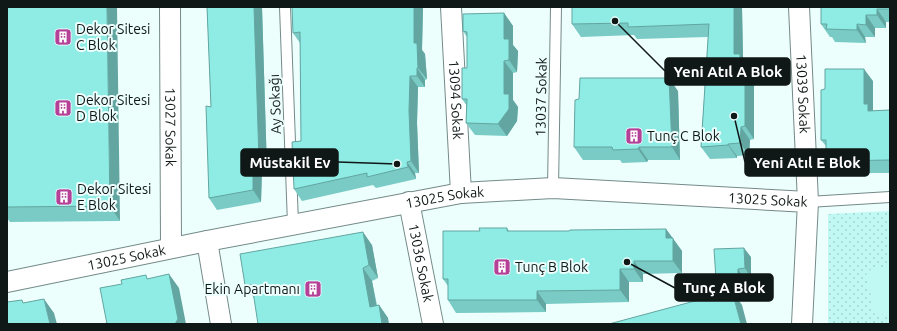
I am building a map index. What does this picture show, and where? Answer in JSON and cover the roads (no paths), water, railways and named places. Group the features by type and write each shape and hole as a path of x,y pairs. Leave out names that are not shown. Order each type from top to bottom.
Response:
{"street":[{"name":"13027 Sokak","path":"170,7 171,248"},
{"name":"13094 Sokak","path":"451,7 462,193"},
{"name":"13039 Sokak","path":"799,7 808,202 802,324"},
{"name":"13025 Sokak","path":"7,282 293,224 462,193 553,188 808,202"},
{"name":"13036 Sokak","path":"409,202 433,324"},
{"path":"207,241 221,324"}],"lane":[{"name":"Ay Sokağı","path":"285,7 293,224"},
{"name":"13037 Sokak","path":"553,188 556,7"},
{"name":"13025 Sokak","path":"808,202 890,197"}],"place":[{"name":"Yeni Atıl A Blok","path":"615,21"},
{"name":"Dekor Sitesi C Blok","path":"63,37"},
{"name":"Dekor Sitesi D Blok","path":"63,108"},
{"name":"Yeni Atıl E Blok","path":"734,116"},
{"name":"Tunç C Blok","path":"634,136"},
{"name":"Müstakil Ev","path":"397,164"},
{"name":"Dekor Sitesi E Blok","path":"64,197"},
{"name":"Tunç A Blok","path":"627,262"},
{"name":"Tunç B Blok","path":"502,267"},
{"name":"Ekin Apartmanı","path":"313,289"}]}
